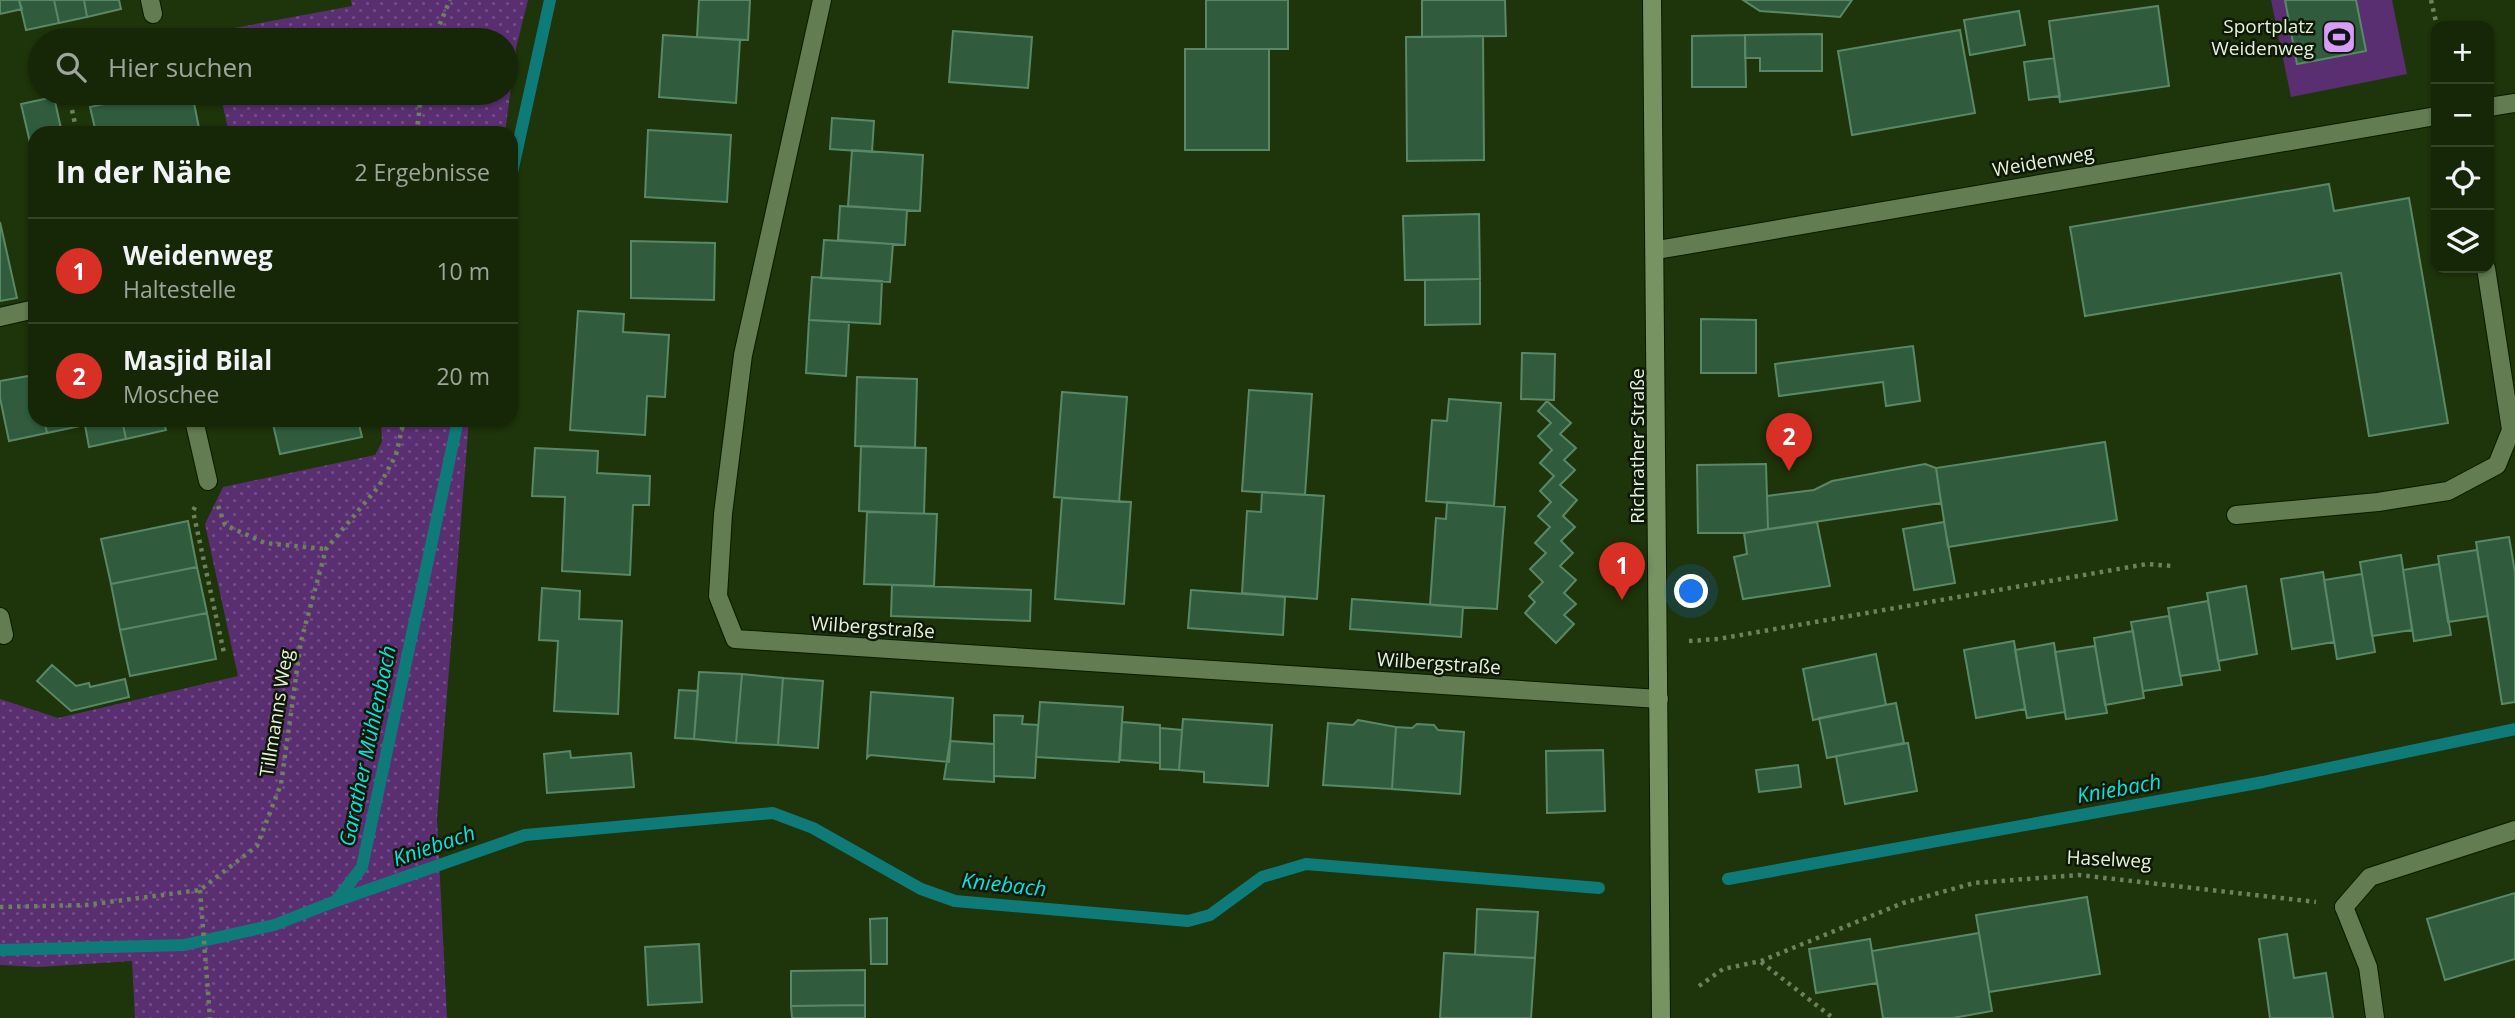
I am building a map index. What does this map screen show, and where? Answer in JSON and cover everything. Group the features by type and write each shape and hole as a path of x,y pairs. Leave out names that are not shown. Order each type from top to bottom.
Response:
{"main road":[{"name":"Richrather Straße","path":"1653,0 1661,1018"}],"street":[{"name":"Wilbergstraße","path":"822,0 743,355 723,514 718,596 735,639 1659,699"},
{"path":"2494,106 2515,103"},
{"name":"Weidenweg","path":"1657,250 2431,117"},
{"path":"2236,515 2378,502 2448,491 2497,465 2511,430 2487,273"},
{"path":"0,317 28,311"},
{"path":"196,427 208,481"},
{"path":"0,617 4,635"},
{"path":"2375,1018 2368,967 2344,907 2370,877 2515,830"}],"path":[{"path":"438,28 450,0"},
{"path":"2431,0 2436,21"},
{"path":"417,126 420,105"},
{"path":"72,110 75,126"},
{"name":"Tillmanns Weg","path":"200,890 257,846 281,784 301,641 326,549 379,486 396,455 402,427"},
{"path":"208,481 225,525 265,543 326,549"},
{"path":"208,481 193,511 224,653"},
{"path":"1689,641 1718,639 2147,564 2172,566"},
{"name":"Haselweg","path":"1699,986 1724,969 1761,961 1903,903 1974,884 2080,875 2287,896 2344,907"},
{"path":"0,907 86,905 200,890 210,1018"},
{"path":"1761,961 1833,1018"}],"shaded area":[{"path":"351,0 528,0 518,40 518,28 234,28 352,6"},
{"name":"Sportplatz Weidenweg","path":"2271,0 2392,0 2407,74 2291,97"},
{"path":"223,105 509,105 506,126 227,126"},
{"path":"381,427 468,427 437,819 447,1018 135,1018 132,961 39,967 0,965 0,699 58,718 238,676 205,524 223,487 375,455 382,442"}],"building":[{"path":"0,0 19,0 22,9 0,14"},
{"path":"19,0 54,0 59,23 26,30"},
{"path":"54,0 84,0 87,17 59,23"},
{"path":"84,0 119,0 121,9 87,17"},
{"path":"699,0 750,0 748,40 697,37"},
{"path":"1206,0 1288,0 1288,49 1206,49"},
{"path":"1422,0 1505,0 1506,36 1422,37"},
{"path":"1743,0 1852,0 1840,17 1760,11"},
{"path":"2285,0 2356,0 2366,51 2297,64"},
{"path":"2158,6 2169,86 2060,102 2049,21"},
{"path":"2019,11 2025,45 1970,55 1964,20"},
{"path":"1960,30 1975,113 1852,135 1838,51"},
{"path":"953,31 1032,37 1028,88 949,82"},
{"path":"1822,34 1822,71 1760,71 1760,58 1745,58 1745,35"},
{"path":"663,35 740,40 736,103 659,97"},
{"path":"1745,35 1746,87 1692,87 1692,36"},
{"path":"1483,36 1484,160 1407,161 1406,37"},
{"path":"1185,49 1269,49 1269,150 1185,150"},
{"path":"2054,58 2060,96 2029,100 2024,62"},
{"path":"21,104 56,105 60,126 28,126 28,134"},
{"path":"194,105 199,126 94,126 90,107"},
{"path":"832,118 874,121 872,152 830,149"},
{"path":"648,130 731,135 727,202 645,197"},
{"path":"852,150 923,155 920,211 848,206"},
{"path":"2329,184 2334,211 2409,198 2448,423 2369,436 2341,273 2085,316 2070,227"},
{"path":"840,206 907,210 905,245 838,240"},
{"path":"1479,214 1480,279 1405,280 1403,216"},
{"path":"0,222 17,298 0,301"},
{"path":"824,240 893,244 890,282 821,278"},
{"path":"631,241 715,243 714,300 631,298"},
{"path":"812,277 882,281 880,324 809,320"},
{"path":"1480,279 1480,324 1425,325 1425,280"},
{"path":"578,311 624,314 623,332 669,335 665,397 647,396 645,435 570,430"},
{"path":"1701,319 1756,320 1756,373 1701,373"},
{"path":"809,320 849,322 846,376 806,373"},
{"path":"1913,346 1920,401 1886,406 1883,382 1779,396 1775,364"},
{"path":"1522,353 1555,354 1554,400 1521,399"},
{"path":"28,376 28,427 46,427 47,433 9,441 0,398 0,381"},
{"path":"857,377 917,379 915,448 855,446"},
{"path":"1249,390 1312,394 1305,495 1242,491"},
{"path":"1062,392 1127,397 1119,502 1054,497"},
{"path":"1449,399 1501,403 1494,506 1426,501 1432,420 1447,421"},
{"path":"1547,401 1571,423 1560,434 1576,448 1564,460 1575,470 1560,485 1577,500 1563,516 1575,527 1561,541 1573,553 1560,566 1576,580 1564,593 1576,604 1564,615 1574,624 1556,643 1525,613 1535,602 1529,596 1543,582 1530,569 1546,553 1535,543 1550,527 1538,516 1551,502 1540,491 1554,476 1540,463 1552,450 1538,436 1551,423 1538,411"},
{"path":"46,427 76,427 47,433"},
{"path":"85,427 123,427 126,439 89,447"},
{"path":"123,427 165,427 166,430 126,439"},
{"path":"274,427 360,427 362,437 280,454"},
{"path":"2105,442 2117,520 1948,547 1936,468"},
{"path":"861,446 926,448 924,514 859,511"},
{"path":"535,448 598,451 597,473 650,476 649,505 633,505 630,575 562,571 565,497 532,496"},
{"path":"1766,464 1768,529 1744,533 1698,533 1697,465"},
{"path":"1925,464 1936,468 1941,503 1768,529 1767,496 1814,490 1832,481"},
{"path":"1262,492 1324,496 1317,599 1242,593 1247,511 1261,512"},
{"path":"1062,498 1131,502 1124,604 1055,599"},
{"path":"1447,502 1505,507 1497,609 1430,605 1436,518 1446,519"},
{"path":"867,512 937,514 934,586 864,584"},
{"path":"188,521 197,567 111,584 101,539"},
{"path":"1817,522 1830,586 1743,599 1734,557 1747,554 1744,533"},
{"path":"1944,522 1955,583 1914,590 1903,529"},
{"path":"2509,537 2515,572 2515,702 2502,704 2476,542"},
{"path":"2477,550 2488,616 2448,622 2438,556"},
{"path":"2401,555 2412,630 2372,636 2360,562"},
{"path":"2439,564 2451,635 2414,641 2403,570"},
{"path":"197,567 207,613 120,630 111,584"},
{"path":"2323,572 2334,642 2292,649 2281,579"},
{"path":"2362,574 2375,652 2337,659 2324,580"},
{"path":"892,585 1031,590 1030,621 891,616"},
{"path":"2246,586 2257,654 2218,661 2207,593"},
{"path":"542,588 580,591 579,619 622,621 618,714 554,711 558,641 539,640"},
{"path":"1191,590 1285,597 1283,635 1188,628"},
{"path":"1352,599 1463,607 1461,637 1350,629"},
{"path":"2208,601 2220,670 2180,676 2168,608"},
{"path":"207,613 216,659 130,676 120,630"},
{"path":"2169,616 2182,685 2143,691 2131,622"},
{"path":"2133,631 2144,698 2105,705 2094,638"},
{"path":"2014,641 2025,709 1976,718 1964,650"},
{"path":"2054,643 2065,712 2027,718 2015,650"},
{"path":"2095,646 2107,713 2066,719 2055,652"},
{"path":"1876,654 1886,705 1813,720 1803,669"},
{"path":"52,665 76,686 89,683 90,687 125,679 129,697 71,711 37,681"},
{"path":"699,672 742,674 736,743 694,739"},
{"path":"742,674 783,678 778,745 736,743"},
{"path":"783,678 823,681 818,748 778,745"},
{"path":"679,690 698,691 694,739 675,738"},
{"path":"871,692 953,698 949,762 870,755 867,758"},
{"path":"1040,702 1123,707 1119,762 1036,757"},
{"path":"1896,703 1904,743 1827,758 1819,718"},
{"path":"994,715 1023,716 1022,724 1038,725 1035,778 994,776"},
{"path":"1183,719 1272,725 1268,786 1204,782 1204,772 1179,770"},
{"path":"1358,720 1396,727 1392,789 1323,785 1328,723 1353,725"},
{"path":"1122,722 1160,725 1160,763 1120,760"},
{"path":"1417,724 1434,725 1438,730 1464,732 1460,794 1392,789 1396,727 1412,728"},
{"path":"1160,728 1182,730 1179,770 1160,769"},
{"path":"950,741 994,744 994,782 944,779"},
{"path":"1908,743 1917,791 1845,804 1836,756"},
{"path":"1603,750 1605,811 1547,813 1546,751"},
{"path":"570,751 571,758 631,753 634,787 547,793 544,754"},
{"path":"1798,765 1801,787 1759,792 1756,770"},
{"path":"2515,893 2515,959 2445,980 2427,919"},
{"path":"2087,897 2100,974 1989,992 1976,915"},
{"path":"1477,909 1538,912 1535,958 1475,955"},
{"path":"887,918 887,964 871,964 870,919"},
{"path":"1979,933 1992,1011 1953,1018 1883,1018 1872,951"},
{"path":"2287,934 2294,978 2326,973 2333,1018 2270,1018 2259,939"},
{"path":"1870,939 1877,983 1816,993 1809,949"},
{"path":"699,944 702,1002 648,1005 645,947"},
{"path":"1444,953 1535,958 1531,1018 1440,1018"},
{"path":"865,970 865,1005 791,1006 791,971"},
{"path":"865,1005 865,1018 792,1018 791,1006"}],"waterway":[{"name":"Garather Mühlenbach","path":"518,145 550,0"},
{"name":"Garather Mühlenbach","path":"0,950 184,945 274,925 336,901 362,867 456,427"},
{"name":"Kniebach","path":"1728,879 2263,782 2515,729"},
{"name":"Kniebach","path":"336,901 525,835 773,813 813,828 921,889 955,901 1188,921 1210,915 1262,877 1306,864 1599,888"}],"place":[{"name":"Sportplatz Weidenweg","path":"2339,37"},
{"name":"Masjid Bilal","path":"1789,471"},
{"name":"Weidenweg","path":"1622,600"}]}
